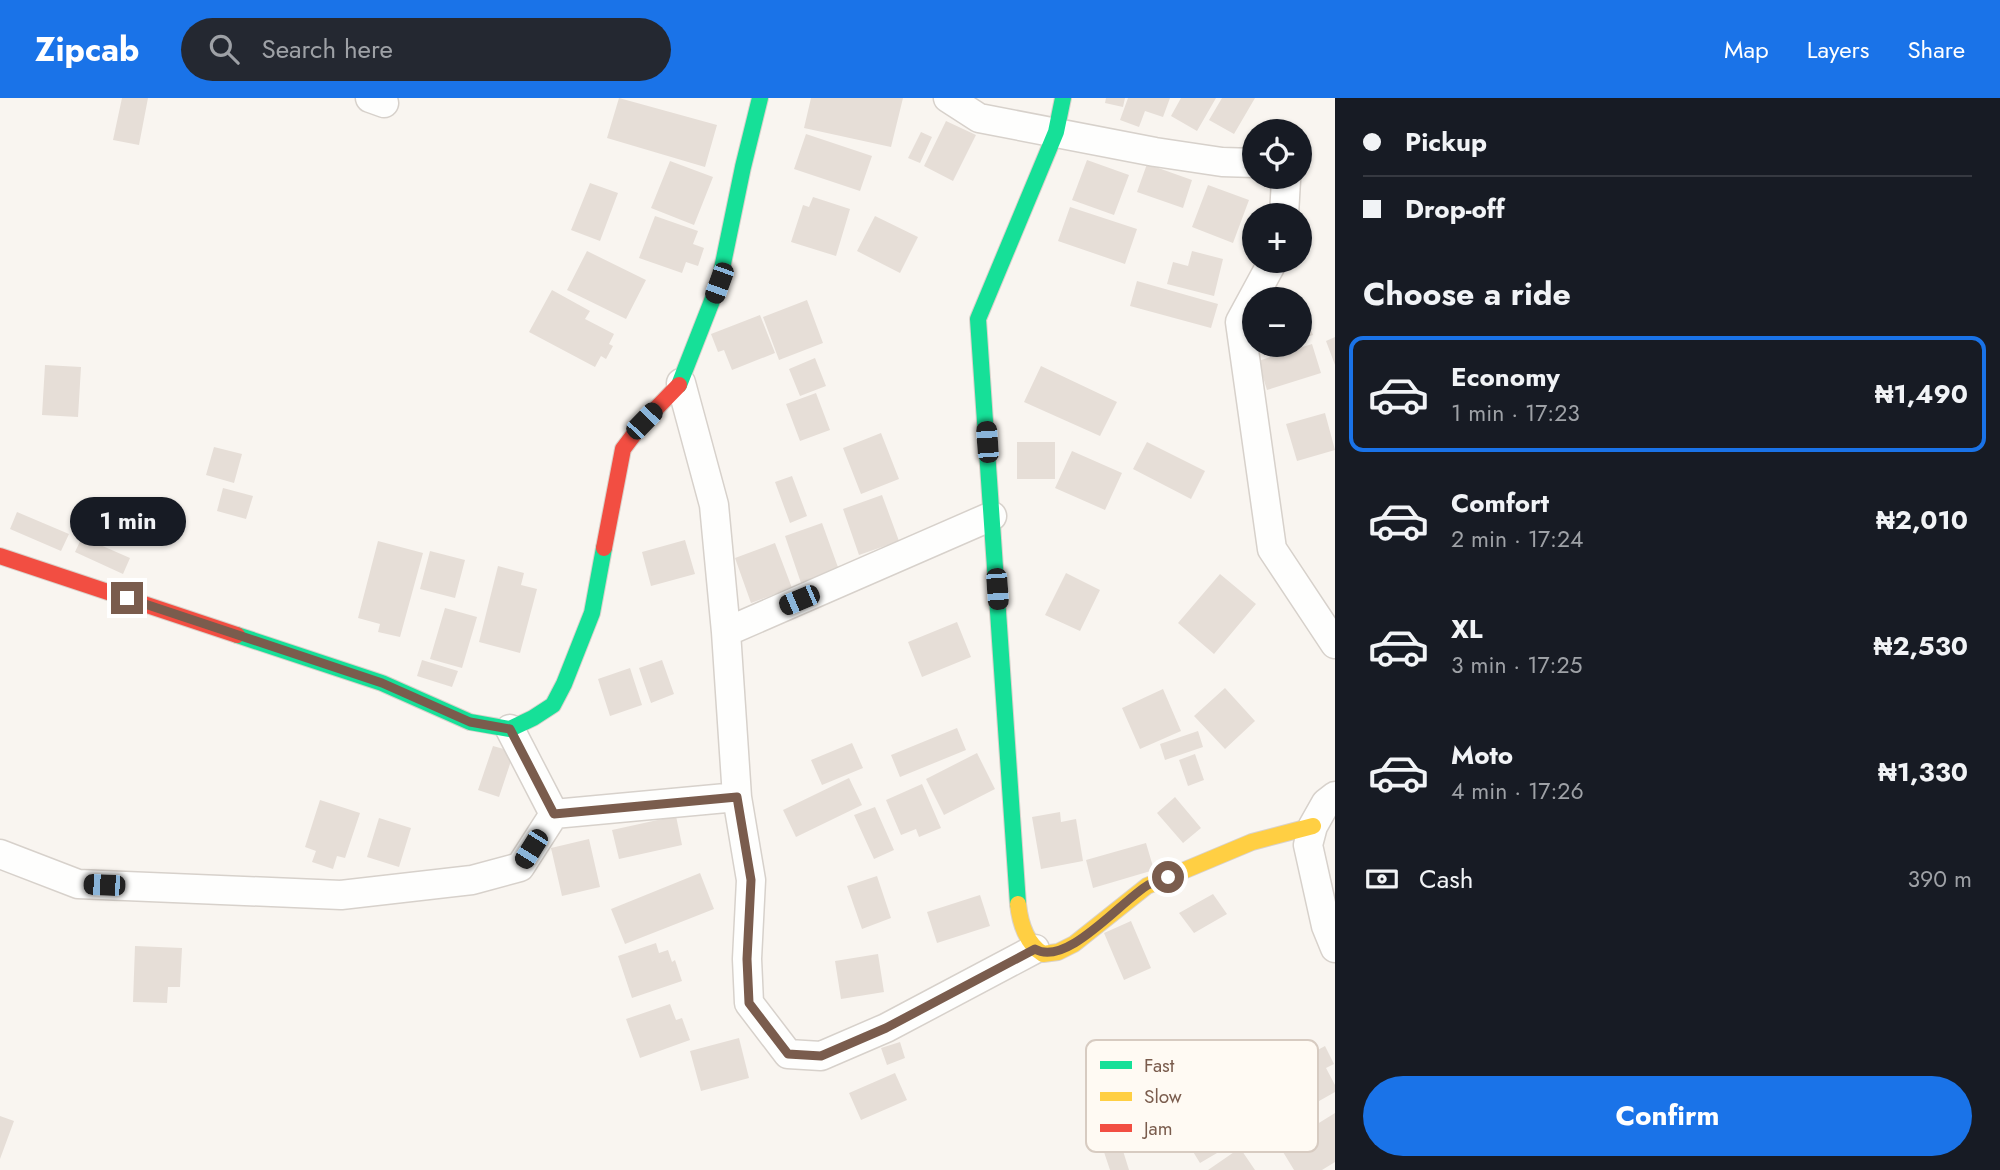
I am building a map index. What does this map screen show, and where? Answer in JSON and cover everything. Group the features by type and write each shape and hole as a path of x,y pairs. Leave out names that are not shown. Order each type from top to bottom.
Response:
{"street":[{"path":"0,556 382,683 470,722 510,729 533,719 553,705 592,613 623,449 644,421 681,383 719,283 760,98"},
{"path":"948,98 979,118 1222,162 1242,163"},
{"path":"1063,98 1056,132 978,319 1019,915 1035,949 1043,954 1058,952 1074,944 1147,886 1252,842 1313,826"},
{"path":"1267,273 1240,322 1272,549 1335,644"},
{"path":"681,383 714,505 737,797 751,880 747,959 749,1003 788,1054 821,1056 886,1028 1035,949"},
{"path":"726,632 992,516"},
{"path":"510,729 554,814"},
{"path":"1335,796 1326,803 1313,826 1308,845 1326,926 1335,948"},
{"path":"554,814 737,797"},
{"path":"0,855 78,884 341,895 472,880 520,867 554,814"}],"building":[{"path":"122,98 148,98 139,145 113,140"},
{"path":"619,98 717,125 705,167 607,138"},
{"path":"811,98 903,98 891,147 804,128"},
{"path":"1106,98 1125,98 1123,107 1105,103"},
{"path":"1128,98 1170,98 1163,117 1145,111 1139,127 1120,120"},
{"path":"1181,98 1216,98 1197,131 1171,116"},
{"path":"1222,98 1255,98 1234,134 1209,120"},
{"path":"946,121 976,135 953,181 924,166"},
{"path":"921,132 932,137 920,163 908,158"},
{"path":"806,134 872,156 860,191 794,169"},
{"path":"1087,160 1129,175 1114,215 1072,200"},
{"path":"670,161 713,177 694,225 651,208"},
{"path":"1147,164 1192,180 1183,208 1137,192"},
{"path":"590,183 618,193 600,241 571,230"},
{"path":"1208,185 1249,200 1248,203 1242,203 1242,219 1233,243 1192,227"},
{"path":"813,197 850,209 836,256 791,242 803,205 809,207"},
{"path":"1070,207 1137,229 1125,264 1058,241"},
{"path":"655,216 698,231 693,244 704,248 698,266 686,262 682,273 639,258"},
{"path":"875,216 918,237 900,273 857,251"},
{"path":"587,251 646,280 626,319 567,290"},
{"path":"1192,251 1223,259 1214,296 1167,284 1173,262 1188,266"},
{"path":"1137,281 1218,304 1211,328 1130,306"},
{"path":"552,290 590,311 585,319 614,334 609,344 613,346 606,359 601,356 595,367 529,332"},
{"path":"807,300 823,343 779,360 763,317"},
{"path":"760,315 775,353 732,370 724,350 718,352 711,334"},
{"path":"1335,337 1335,365 1326,341"},
{"path":"1312,344 1321,373 1267,390 1258,361 1271,357 1312,357"},
{"path":"815,358 826,386 800,396 789,369"},
{"path":"45,365 81,367 78,417 42,415"},
{"path":"1041,366 1117,402 1100,436 1024,402"},
{"path":"816,393 830,430 800,441 786,404"},
{"path":"1325,413 1335,450 1297,461 1286,424"},
{"path":"881,433 899,479 861,494 843,448"},
{"path":"1017,442 1055,442 1055,479 1017,479"},
{"path":"1147,442 1205,471 1191,499 1133,469"},
{"path":"214,447 242,454 234,483 206,475"},
{"path":"1072,451 1122,473 1105,510 1055,488"},
{"path":"792,476 807,516 790,523 775,482"},
{"path":"223,488 253,496 246,519 217,511"},
{"path":"882,495 899,541 859,555 843,509"},
{"path":"17,512 69,534 61,551 10,529"},
{"path":"822,523 839,570 801,583 785,536"},
{"path":"82,537 130,558 123,574 75,552"},
{"path":"685,540 695,574 651,586 642,552"},
{"path":"378,541 423,553 400,637 378,632 380,624 358,618"},
{"path":"775,543 792,588 751,603 735,558"},
{"path":"430,551 465,560 455,598 420,589"},
{"path":"498,566 524,573 521,585 537,589 520,653 479,642"},
{"path":"1066,573 1100,590 1080,631 1045,615"},
{"path":"1220,574 1256,604 1214,654 1178,623"},
{"path":"445,608 477,617 462,668 430,659"},
{"path":"957,622 971,657 922,677 908,642"},
{"path":"422,660 458,671 452,687 417,676"},
{"path":"662,660 674,694 651,703 639,668"},
{"path":"630,668 642,705 610,716 598,679"},
{"path":"1225,688 1255,721 1225,749 1194,716"},
{"path":"1163,689 1181,731 1140,749 1122,708"},
{"path":"957,728 966,750 900,777 891,755"},
{"path":"1198,731 1203,747 1165,760 1160,744"},
{"path":"852,743 863,768 822,785 811,760"},
{"path":"493,746 514,752 499,797 478,790"},
{"path":"977,753 995,789 944,815 926,779"},
{"path":"1195,754 1204,780 1188,786 1179,760"},
{"path":"849,778 862,805 796,837 783,810"},
{"path":"922,784 941,828 919,837 916,829 901,835 886,800"},
{"path":"1175,797 1201,828 1183,843 1157,813"},
{"path":"320,800 360,813 345,858 337,856 333,869 312,862 316,851 305,847"},
{"path":"875,807 894,850 874,859 854,815"},
{"path":"1060,812 1061,822 1076,819 1083,861 1041,869 1032,817"},
{"path":"676,816 682,845 619,859 612,830"},
{"path":"379,818 411,828 399,867 367,857"},
{"path":"589,839 600,887 562,896 551,848"},
{"path":"1146,843 1154,870 1093,888 1086,860"},
{"path":"700,873 714,909 625,944 611,909"},
{"path":"877,876 891,918 862,929 847,886"},
{"path":"1213,894 1227,914 1194,933 1179,913"},
{"path":"980,895 990,926 937,943 927,912"},
{"path":"1131,921 1151,968 1124,980 1104,933"},
{"path":"656,943 659,953 668,950 672,962 675,960 682,981 632,998 618,956"},
{"path":"135,946 182,948 180,987 168,987 167,1003 133,1002"},
{"path":"878,954 884,992 841,999 835,961"},
{"path":"670,1004 676,1020 682,1018 690,1040 640,1058 626,1019"},
{"path":"739,1038 749,1078 701,1091 690,1051"},
{"path":"900,1042 905,1058 887,1065 881,1048"},
{"path":"1325,1046 1334,1064 1326,1068 1335,1085 1335,1092 1318,1102 1318,1050"},
{"path":"895,1073 907,1100 861,1120 849,1093"},
{"path":"1335,1113 1335,1162 1322,1170 1294,1170 1283,1152 1318,1152 1318,1124"},
{"path":"0,1116 14,1121 0,1159"},
{"path":"1104,1152 1123,1152 1129,1170 1110,1170"},
{"path":"1193,1152 1219,1152 1200,1163"},
{"path":"1234,1152 1243,1152 1255,1170 1208,1170"}],"traffic: fast":[{"path":"679,385 719,283 760,98"},
{"path":"1018,904 978,319 1056,132 1063,98"},
{"path":"237,635 382,683 470,722 510,729 553,705 564,684 592,613 604,548"}],"traffic: slow":[{"path":"1018,904 1023,926 1037,950 1043,954 1058,952 1074,944 1147,886 1252,842 1313,826"}],"traffic: jam":[{"path":"604,548 623,449 644,421 679,385"},
{"path":"0,556 237,635"}],"route":[{"path":"127,598 382,683 470,722 510,729 554,814 737,797 751,880 747,959 749,1003 788,1054 821,1056 886,1028 1035,949 1043,954 1058,952 1074,944 1147,886 1168,877"}]}
